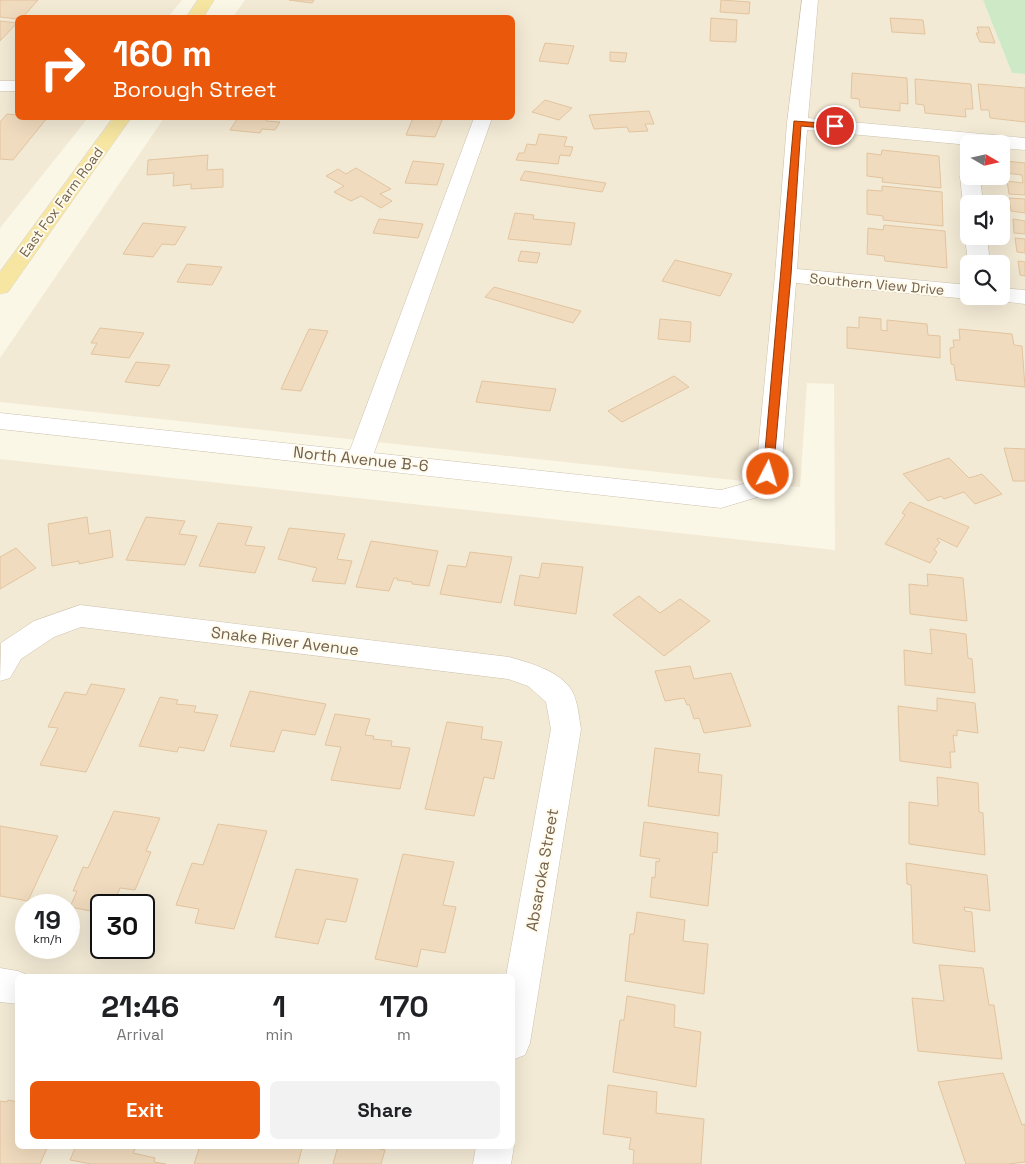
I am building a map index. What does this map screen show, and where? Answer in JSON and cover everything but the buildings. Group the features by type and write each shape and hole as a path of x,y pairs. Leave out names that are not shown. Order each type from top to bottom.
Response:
{"main road":[{"path":"196,15 206,0"},
{"name":"East Fox Farm Road","path":"0,287 121,120"}],"street":[{"path":"786,275 797,123 810,0"},
{"path":"0,86 15,86"},
{"path":"359,459 483,120"},
{"path":"797,123 960,137"},
{"path":"1010,142 1025,144"},
{"name":"North Avenue B-6","path":"0,421 721,499 752,490 768,474 786,275"},
{"name":"Southern View Drive","path":"786,275 960,291"},
{"path":"1010,296 1025,297"},
{"name":"Snake River Avenue","path":"5,660 44,629 80,616 510,668 538,678 560,696"},
{"name":"Absaroka Street","path":"515,1026 566,730 560,696"},
{"path":"0,985 15,988"},
{"path":"492,1164 494,1149"}],"shaded area":[{"path":"0,0 182,0 170,15 15,15 15,120 86,120 0,228"},
{"path":"245,0 983,0 1012,73 1025,74 1025,1164 0,1164 0,459 835,550 834,384 807,383 800,487 0,402 0,358 163,120 515,120 515,15 234,15"}],"green space":[{"path":"983,0 1025,0 1025,74 1012,73"}],"route":[{"path":"768,474 786,275 797,123 835,126"}]}
